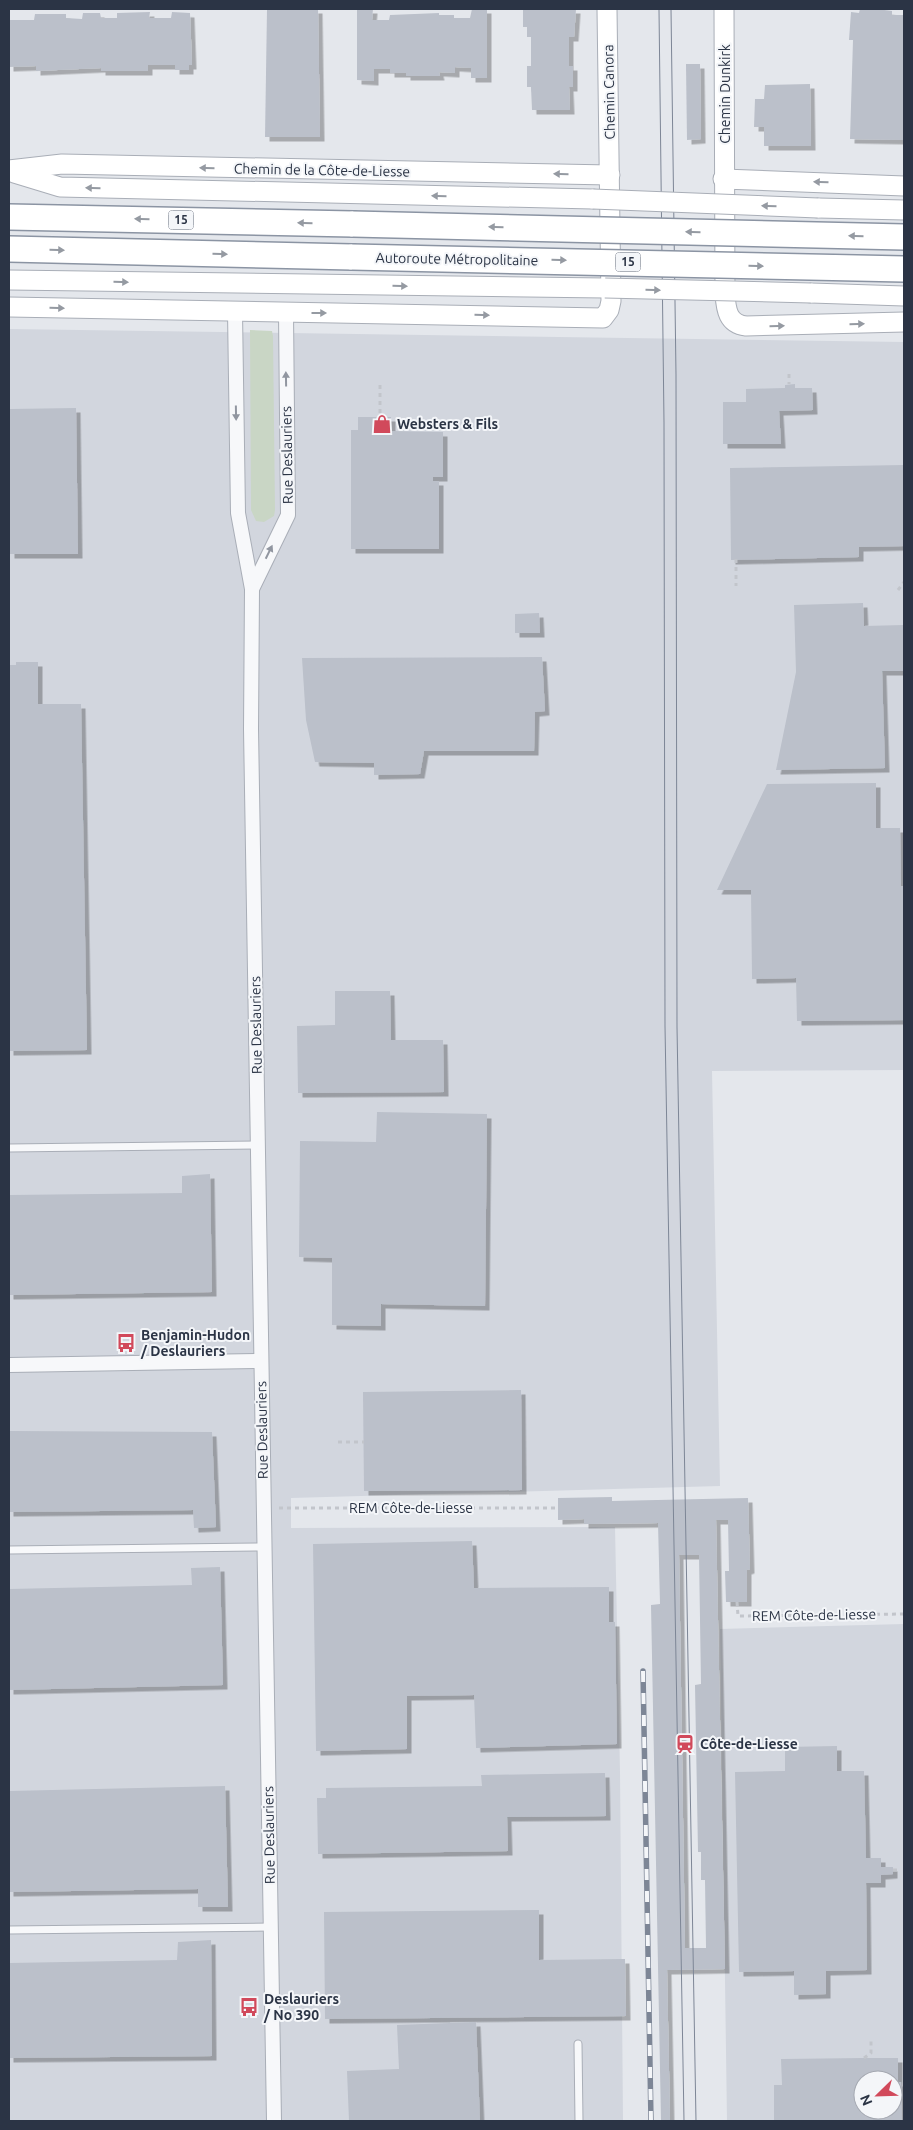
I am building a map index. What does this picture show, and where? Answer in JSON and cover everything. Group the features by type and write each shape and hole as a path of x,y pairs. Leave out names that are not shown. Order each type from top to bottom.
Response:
{"highway":[{"name":"15","path":"9,217 904,237"},
{"name":"Autoroute Métropolitaine","path":"9,249 904,269"}],"street":[{"name":"Chemin Canora","path":"607,9 610,175"},
{"name":"Chemin Dunkirk","path":"723,179 724,9"},
{"name":"Chemin de la Côte-de-Liesse","path":"9,171 62,164 610,175"},
{"name":"Chemin de la Côte-de-Liesse","path":"9,171 60,187 593,199 904,210"},
{"path":"9,307 603,318 609,310 611,301 610,175"},
{"path":"904,186 723,179 725,302 726,310 733,321 746,326 904,322"},
{"path":"9,280 596,288 904,296"},
{"name":"Rue Deslauriers","path":"236,312 238,513 252,589 250,729 274,2121"},
{"name":"Rue Deslauriers","path":"252,589 288,515 286,313"},
{"path":"9,1364 261,1361"}],"lane":[{"path":"9,1148 258,1145"},
{"path":"9,1550 264,1547"},
{"path":"9,1930 270,1927"},
{"path":"578,2044 579,2121"}],"path":[{"path":"789,374 789,384"},
{"path":"380,385 380,417"},
{"path":"736,559 736,586"},
{"path":"898,590 904,582"},
{"path":"338,1442 364,1442"},
{"name":"REM Côte-de-Liesse","path":"263,1509 558,1508"},
{"name":"REM Côte-de-Liesse","path":"737,1602 738,1616 904,1614"},
{"path":"864,2058 871,2053 871,2040"}],"shaded area":[{"path":"9,329 904,342 904,1070 712,1071 720,1486 291,1498 291,1528 615,1527 620,1772 623,2121 9,2121"},
{"path":"904,1624 904,2121 727,2121 720,1629"}],"green space":[{"path":"250,330 272,331 273,336 275,510 274,516 264,522 256,521 251,510"}],"building":[{"path":"267,9 318,9 320,137 265,137"},
{"path":"357,9 373,9 372,20 389,20 390,15 439,13 439,15 454,15 454,18 470,18 472,9 487,9 487,78 471,78 471,68 455,67 455,73 439,72 440,76 406,76 406,73 390,73 390,69 374,69 374,81 357,80"},
{"path":"523,9 576,9 574,37 569,37 569,66 573,66 573,87 569,87 570,110 532,110 531,87 527,87 527,66 531,66 531,37 527,37 527,27 523,27"},
{"path":"860,9 892,11 892,15 904,15 904,140 850,139 853,40 849,40 851,12 859,13"},
{"path":"150,12 149,18 171,18 172,12 190,13 192,65 189,65 189,70 175,70 175,65 148,65 148,71 101,71 101,68 36,71 36,66 9,67 9,20 34,20 35,14 66,14 66,18 82,19 83,13 100,13 101,18 117,18 117,13"},
{"path":"686,64 700,64 701,139 687,140"},
{"path":"810,84 811,146 764,146 764,127 754,127 755,99 764,99 765,85"},
{"path":"795,384 795,388 812,388 813,410 779,411 781,444 723,444 723,402 746,402 746,389 785,388 785,385"},
{"path":"76,408 78,554 10,554 10,409"},
{"path":"358,417 391,417 391,431 443,432 443,477 433,477 433,481 439,481 439,549 351,549 351,430 358,430"},
{"path":"904,465 904,546 859,547 859,557 731,560 730,468"},
{"path":"863,603 864,626 904,625 904,671 882,671 885,768 776,770 796,672 794,605"},
{"path":"539,613 540,633 515,633 515,614"},
{"path":"542,657 545,711 535,712 534,751 424,751 420,774 374,775 374,763 315,762 306,720 302,658"},
{"path":"16,662 38,662 38,704 81,704 87,1050 9,1051 9,665 16,665"},
{"path":"876,783 876,828 900,828 901,886 904,886 904,1020 797,1021 796,978 752,979 751,890 717,890 767,784"},
{"path":"335,991 390,991 391,1040 443,1040 444,1092 298,1093 297,1026 335,1025"},
{"path":"377,1112 487,1114 485,1306 381,1304 381,1326 332,1325 332,1258 299,1257 300,1141 376,1142"},
{"path":"210,1174 212,1292 9,1295 9,1195 182,1193 182,1176"},
{"path":"521,1390 522,1490 364,1491 363,1392"},
{"path":"9,1431 212,1432 216,1527 194,1528 193,1510 9,1512"},
{"name":"Côte-de-Liesse","path":"612,1497 612,1501 748,1498 750,1569 747,1570 747,1602 726,1602 725,1571 729,1571 728,1520 716,1520 725,1969 667,1970 670,2121 661,2121 651,1605 660,1604 658,1523 584,1524 584,1519 558,1520 558,1498","holes":["679,1555 699,1555 701,1684 695,1685 698,1852 701,1852 701,1880 705,1880 706,1948 685,1948"]},
{"path":"472,1541 474,1588 609,1587 609,1622 615,1622 617,1744 476,1748 474,1695 407,1696 407,1749 316,1751 313,1544"},
{"path":"220,1567 223,1685 9,1690 9,1589 192,1585 191,1568"},
{"path":"837,1746 837,1771 864,1771 866,1858 881,1858 881,1867 893,1867 893,1874 881,1875 881,1883 866,1883 867,1970 826,1971 826,1994 794,1995 794,1971 739,1972 735,1772 785,1771 785,1747"},
{"path":"605,1773 606,1816 507,1817 508,1851 318,1854 317,1798 326,1798 326,1788 482,1786 481,1775"},
{"path":"225,1786 228,1907 198,1907 198,1889 9,1892 9,1791"},
{"path":"539,1910 539,1960 625,1959 626,2016 325,2019 324,1912"},
{"path":"211,1940 212,2056 9,2058 9,1963 177,1960 178,1942"},
{"path":"476,2022 480,2121 349,2121 347,2071 399,2069 397,2025"},
{"path":"898,2058 898,2070 853,2070 853,2120 902,2121 774,2121 774,2085 782,2085 781,2059"}],"tram line":[{"path":"659,9 664,423 665,1026 684,2121"},
{"path":"671,9 676,375 677,1027 696,2121"}],"railway":[{"path":"643,1671 651,2121"}],"place":[{"name":"Websters & Fils","path":"382,424"},
{"name":"Benjamin-Hudon / Deslauriers","path":"126,1343"},
{"name":"Côte-de-Liesse","path":"685,1744"},
{"name":"Deslauriers / No 390","path":"249,2007"}]}
